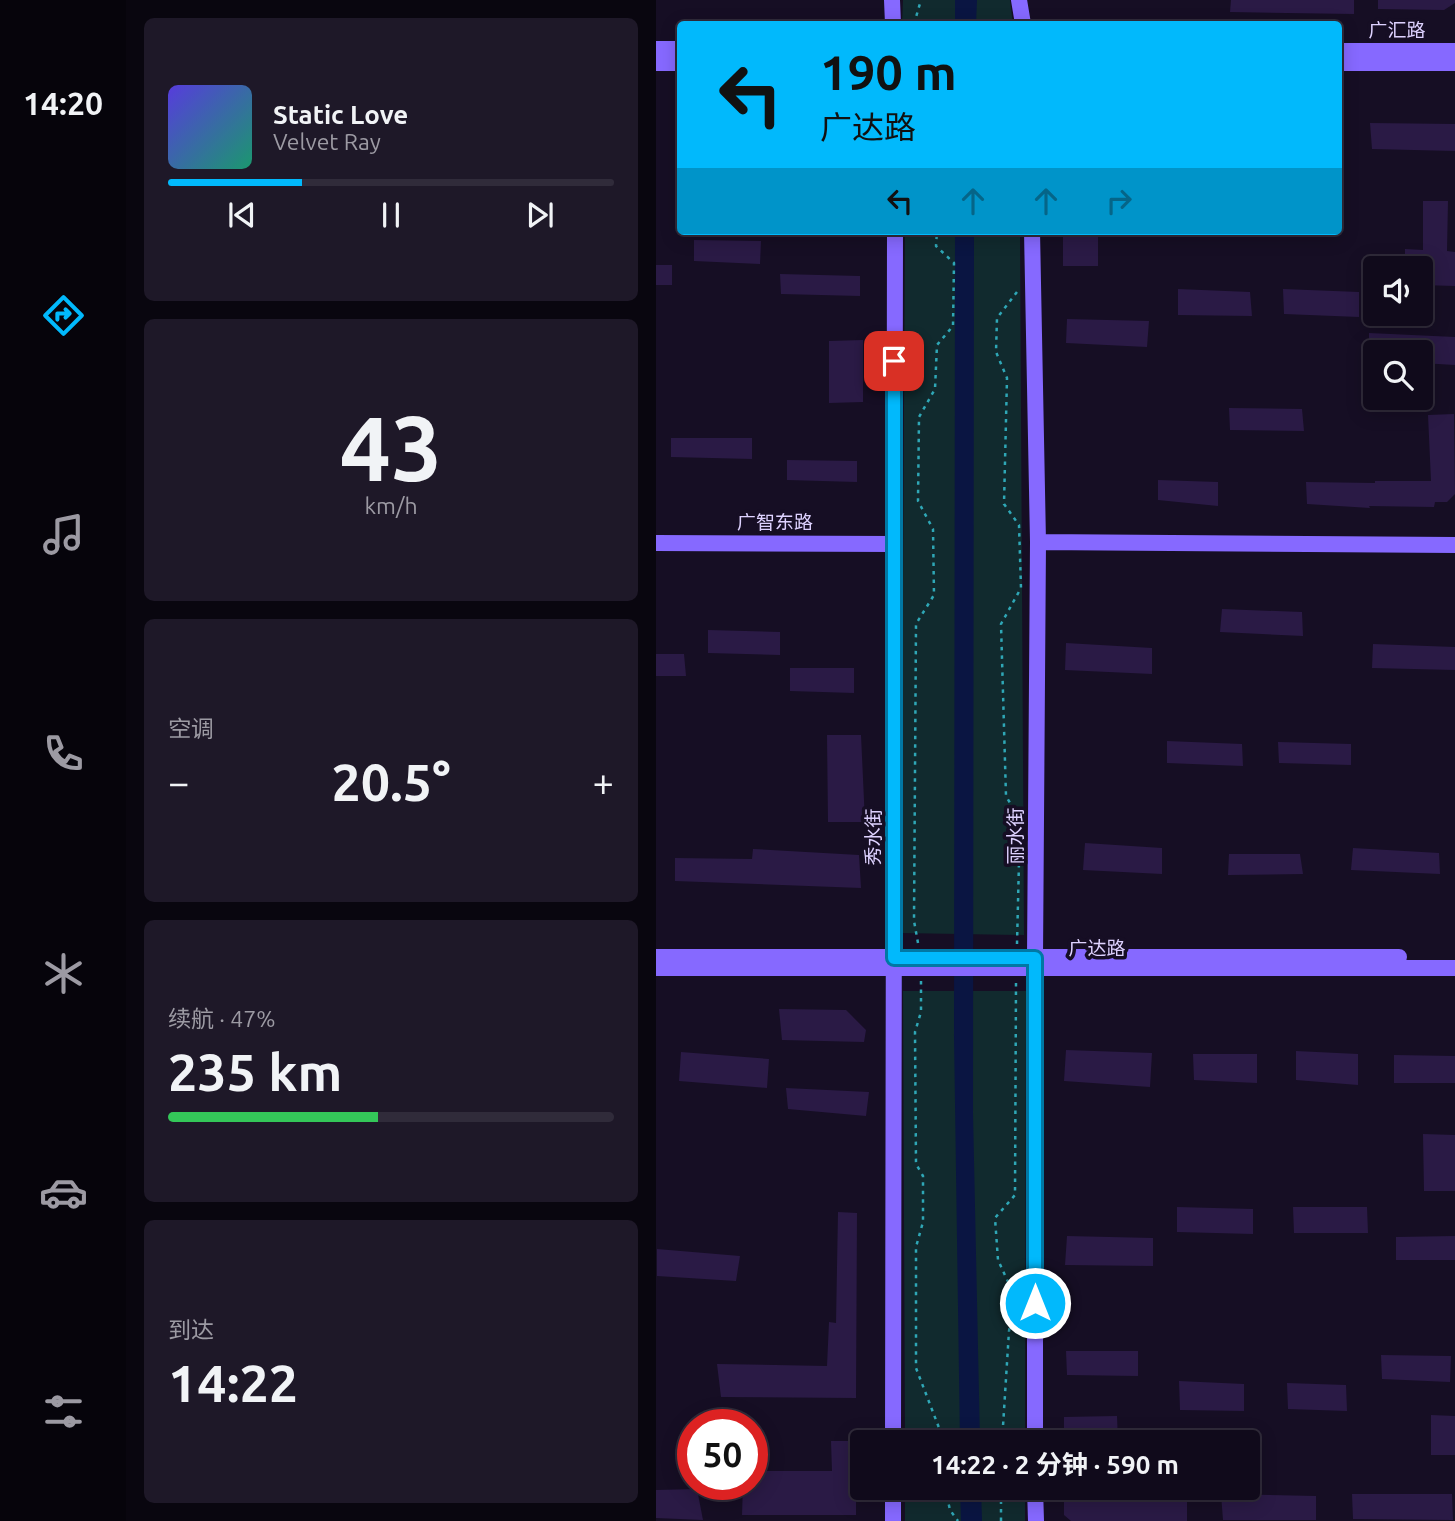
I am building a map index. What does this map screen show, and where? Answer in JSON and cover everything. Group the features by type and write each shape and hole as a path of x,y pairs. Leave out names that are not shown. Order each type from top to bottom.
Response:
{"main road":[{"path":"892,0 893,21"},
{"path":"1019,0 1022,21"},
{"path":"656,49 677,49"},
{"name":"广汇路","path":"1342,51 1455,51"},
{"path":"656,63 677,63"},
{"name":"广汇路","path":"1342,63 1455,63"},
{"name":"秀水街","path":"893,1430 895,235"},
{"name":"丽水街","path":"1032,235 1038,541 1035,1430"},
{"path":"1038,541 1455,545"},
{"name":"广智东路","path":"656,543 893,544"},
{"name":"广达路","path":"656,957 894,963"},
{"name":"广达路","path":"1035,963 1455,957"},
{"name":"广达路","path":"656,968 1035,963 1455,968"},
{"path":"893,1500 893,1521"},
{"path":"1035,1500 1036,1521"}],"path":[{"path":"915,21 921,0"},
{"path":"937,235 936,246 954,263 953,326 937,345 935,389 919,418 918,501 933,529 934,594 916,624 914,921 921,963 921,1012 915,1032 916,1164 923,1176 923,1222 916,1247 916,1368 940,1430"},
{"path":"1003,1430 1009,1331 1015,1297 998,1260 995,1218 1015,1195 1016,963 1021,820 1005,796 1001,624 1021,588 1019,525 1004,504 1007,378 996,352 996,329 997,318 1032,272"},
{"path":"948,1500 950,1510 958,1521"},
{"path":"1001,1500 1001,1521"}],"green space":[{"path":"903,0 1010,0 1013,21 902,21"},
{"path":"905,235 1020,235 1024,935 901,933"},
{"path":"903,991 1026,991 1025,1430 905,1430"},
{"path":"905,1500 1025,1500 1025,1521 905,1521"}],"shaded area":[{"path":"955,0 977,0 976,21 955,21"},
{"path":"955,235 974,235 973,1113 980,1430 960,1430 954,1036"},
{"path":"960,1500 981,1500 982,1521 961,1521"}],"building":[{"path":"1231,0 1354,0 1354,14 1230,12"},
{"path":"1378,0 1455,0 1455,3 1444,10 1378,9"},
{"path":"1370,123 1455,124 1455,151 1372,149"},
{"path":"1423,201 1448,201 1447,251 1455,252 1455,286 1433,285 1433,256 1405,256 1405,249 1423,250"},
{"path":"1063,235 1098,235 1098,266 1063,266"},
{"path":"694,240 761,241 760,264 694,261"},
{"path":"656,265 672,265 672,285 656,285"},
{"path":"780,274 860,276 860,296 781,294"},
{"path":"1178,289 1250,292 1252,316 1178,315"},
{"path":"1283,289 1359,292 1359,317 1284,314"},
{"path":"1067,319 1149,321 1147,347 1066,343"},
{"path":"1369,333 1455,337 1455,365 1433,364 1433,340 1369,340"},
{"path":"863,340 863,402 829,403 829,341"},
{"path":"1229,408 1302,409 1304,431 1230,430"},
{"path":"1454,414 1455,494 1447,502 1435,502 1434,507 1369,506 1370,508 1307,504 1306,482 1431,481 1428,415"},
{"path":"671,438 752,438 752,459 671,457"},
{"path":"787,460 857,461 857,482 787,480"},
{"path":"1158,480 1218,482 1218,506 1158,500"},
{"path":"1222,609 1302,612 1303,636 1220,632"},
{"path":"708,630 780,632 780,655 708,653"},
{"path":"1066,643 1152,648 1152,674 1065,670"},
{"path":"1373,644 1455,647 1455,670 1372,668"},
{"path":"656,654 684,654 686,676 656,676"},
{"path":"790,668 854,668 854,693 790,691"},
{"path":"827,735 861,735 865,822 828,822"},
{"path":"1167,741 1242,744 1243,766 1167,763"},
{"path":"1278,742 1351,744 1351,765 1279,763"},
{"path":"1085,843 1162,848 1162,874 1083,870"},
{"path":"1353,848 1439,853 1440,874 1351,870"},
{"path":"753,849 859,855 861,888 675,881 675,858 752,859"},
{"path":"1229,854 1300,854 1303,874 1228,875"},
{"path":"779,1009 846,1010 866,1030 864,1042 782,1040"},
{"path":"1066,1050 1152,1053 1150,1087 1064,1081"},
{"path":"1296,1051 1358,1054 1358,1085 1296,1080"},
{"path":"681,1052 769,1059 767,1088 679,1081"},
{"path":"1193,1054 1257,1054 1257,1083 1194,1080"},
{"path":"1394,1055 1455,1056 1455,1083 1394,1083"},
{"path":"786,1088 869,1092 866,1116 788,1109"},
{"path":"1423,1134 1455,1135 1455,1191 1424,1191"},
{"path":"1177,1207 1253,1209 1253,1234 1177,1232"},
{"path":"1293,1207 1367,1207 1368,1233 1294,1233"},
{"path":"838,1212 857,1213 856,1398 721,1397 717,1364 827,1366 829,1322 836,1323"},
{"path":"1067,1236 1153,1238 1153,1266 1065,1265"},
{"path":"1455,1236 1455,1260 1396,1260 1396,1237"},
{"path":"657,1249 740,1256 736,1281 657,1276"},
{"path":"1066,1351 1138,1351 1138,1376 1067,1375"},
{"path":"1381,1355 1451,1356 1450,1382 1382,1379"},
{"path":"1179,1381 1244,1384 1244,1411 1180,1410"},
{"path":"1287,1383 1346,1385 1347,1411 1288,1409"},
{"path":"1431,1415 1455,1416 1455,1455 1431,1455"},
{"path":"1117,1416 1118,1430 1064,1430 1064,1417"},
{"path":"831,1441 850,1441 850,1500 856,1500 856,1515 742,1515 742,1500 768,1500 768,1471 832,1471"},
{"path":"677,1489 677,1500 699,1500 703,1520 656,1518 656,1490"},
{"path":"1352,1494 1452,1494 1453,1520 1353,1519"},
{"path":"1260,1495 1316,1496 1316,1520 1223,1520 1221,1500 1260,1500"},
{"path":"1064,1500 1187,1500 1187,1521 1071,1521 1064,1515"}],"route":[{"path":"894,361 894,958 1035,958 1035,1303"}]}
